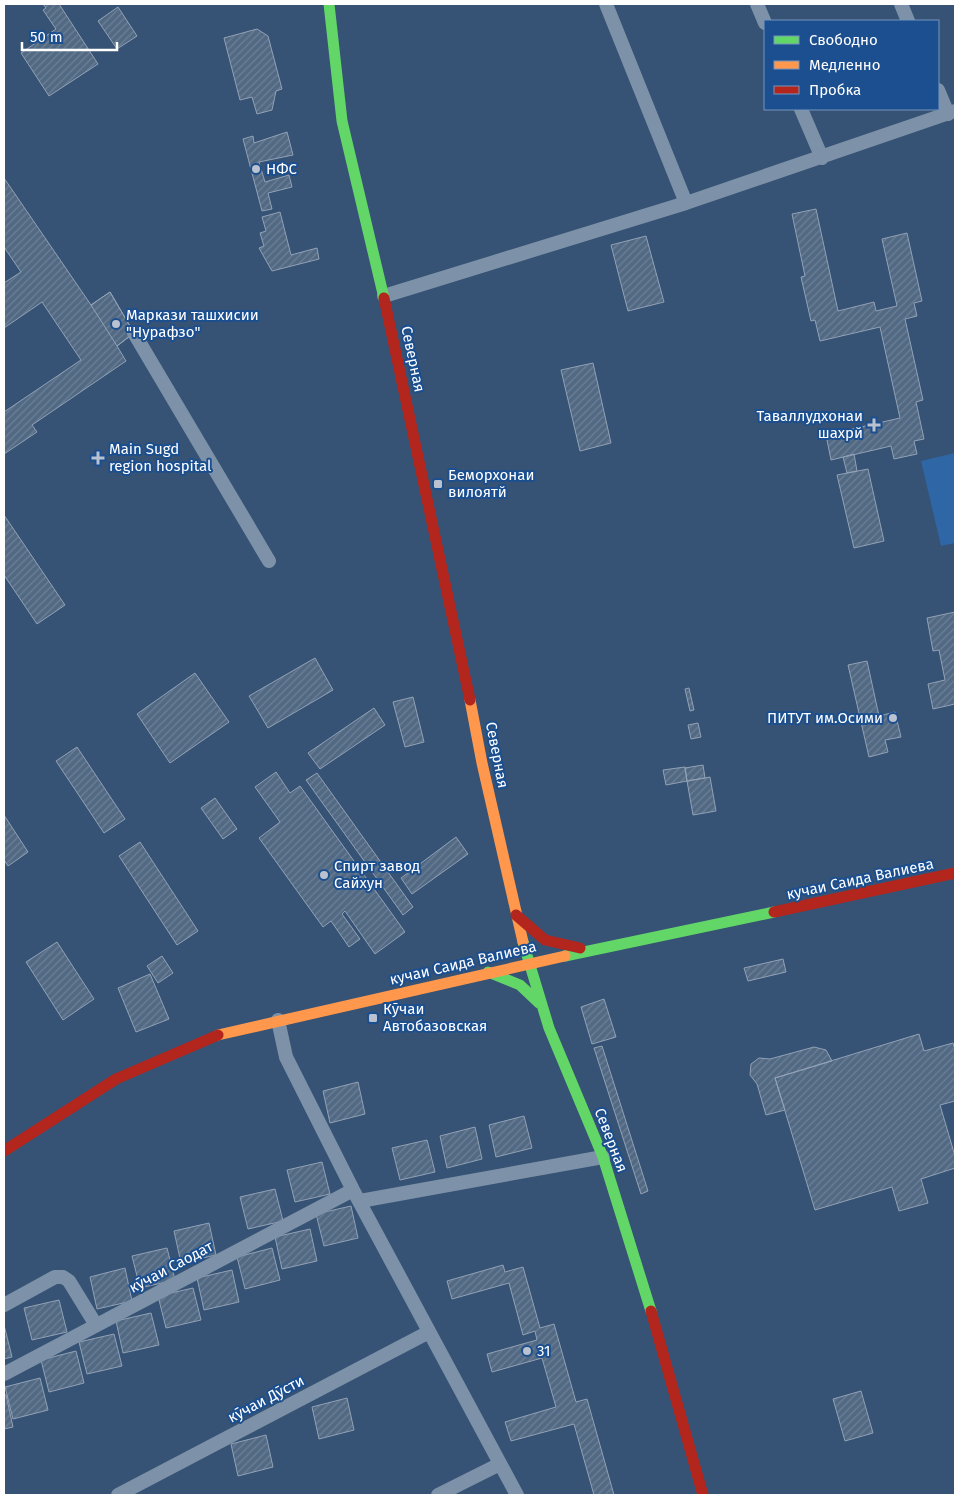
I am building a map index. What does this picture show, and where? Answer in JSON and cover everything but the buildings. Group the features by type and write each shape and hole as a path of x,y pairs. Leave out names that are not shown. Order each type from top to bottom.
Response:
{"main road":[{"name":"Северная","path":"330,4 342,121 384,296 460,645 482,763 528,963 541,1005 603,1157 646,1294 703,1495"},
{"name":"кучаи Саида Валиева","path":"4,1151 116,1079 220,1034 528,963 712,926 955,873"},
{"path":"516,915 534,932 552,943 591,950"},
{"path":"488,972 520,985 541,1005"}],"street":[{"path":"606,4 686,203"},
{"path":"757,4 764,21"},
{"path":"901,4 908,20"},
{"path":"384,296 686,203 952,113 939,92"},
{"path":"801,110 822,158"},
{"path":"134,333 268,561"},
{"path":"278,1020 286,1057 356,1196 517,1495"},
{"name":"кӯчаи Саодат","path":"4,1374 96,1325 356,1196 603,1157"},
{"path":"4,1306 55,1277 63,1277 69,1281 96,1325"},
{"name":"кӯчаи Дӯсти","path":"118,1495 429,1332"},
{"path":"438,1495 500,1464"}],"shaded area":[{"path":"955,453 955,543 941,546 921,461"}],"traffic: fast":[{"path":"329,4 342,121 384,298"},
{"path":"565,956 774,912"},
{"path":"523,942 549,1028 603,1157 651,1311"},
{"path":"488,972 520,985 539,1003"}],"traffic: slow":[{"path":"470,700 482,763 523,942"},
{"path":"218,1035 565,956"}],"traffic: jam":[{"path":"384,298 470,700"},
{"path":"774,912 955,873"},
{"path":"516,915 545,940 580,948"},
{"path":"4,1151 116,1079 218,1035"},
{"path":"651,1311 703,1495"}],"place":[{"name":"НФС","path":"256,169"},
{"name":"Маркази ташхисии \"Нурафзо\"","path":"116,324"},
{"name":"Таваллудхонаи шахрй","path":"874,425"},
{"name":"Main Sugd region hospital","path":"98,458"},
{"name":"Беморхонаи вилоятй","path":"438,484"},
{"name":"ПИТУТ им.Осими","path":"893,718"},
{"name":"Спирт завод Сайхун","path":"324,875"},
{"name":"Кӯчаи Автобазовская","path":"373,1018"},
{"name":"31","path":"527,1351"}]}
